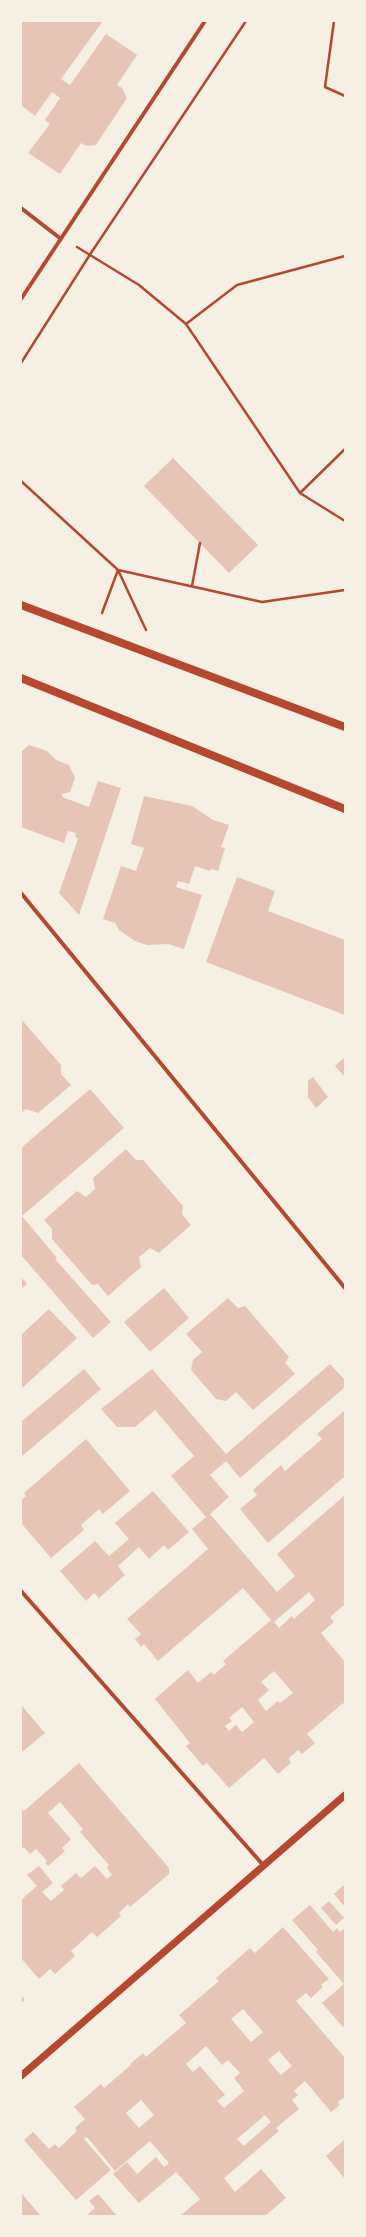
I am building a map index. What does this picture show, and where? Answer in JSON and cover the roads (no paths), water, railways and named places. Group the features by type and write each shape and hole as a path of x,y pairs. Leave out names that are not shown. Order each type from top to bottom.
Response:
{"main road":[{"path":"21,605 345,727"},
{"path":"21,678 345,809"}],"street":[{"path":"21,299 205,21"},
{"path":"21,208 61,238"},
{"path":"21,893 345,1288"},
{"path":"21,1591 264,1866"},
{"path":"21,2076 345,1795"}]}
